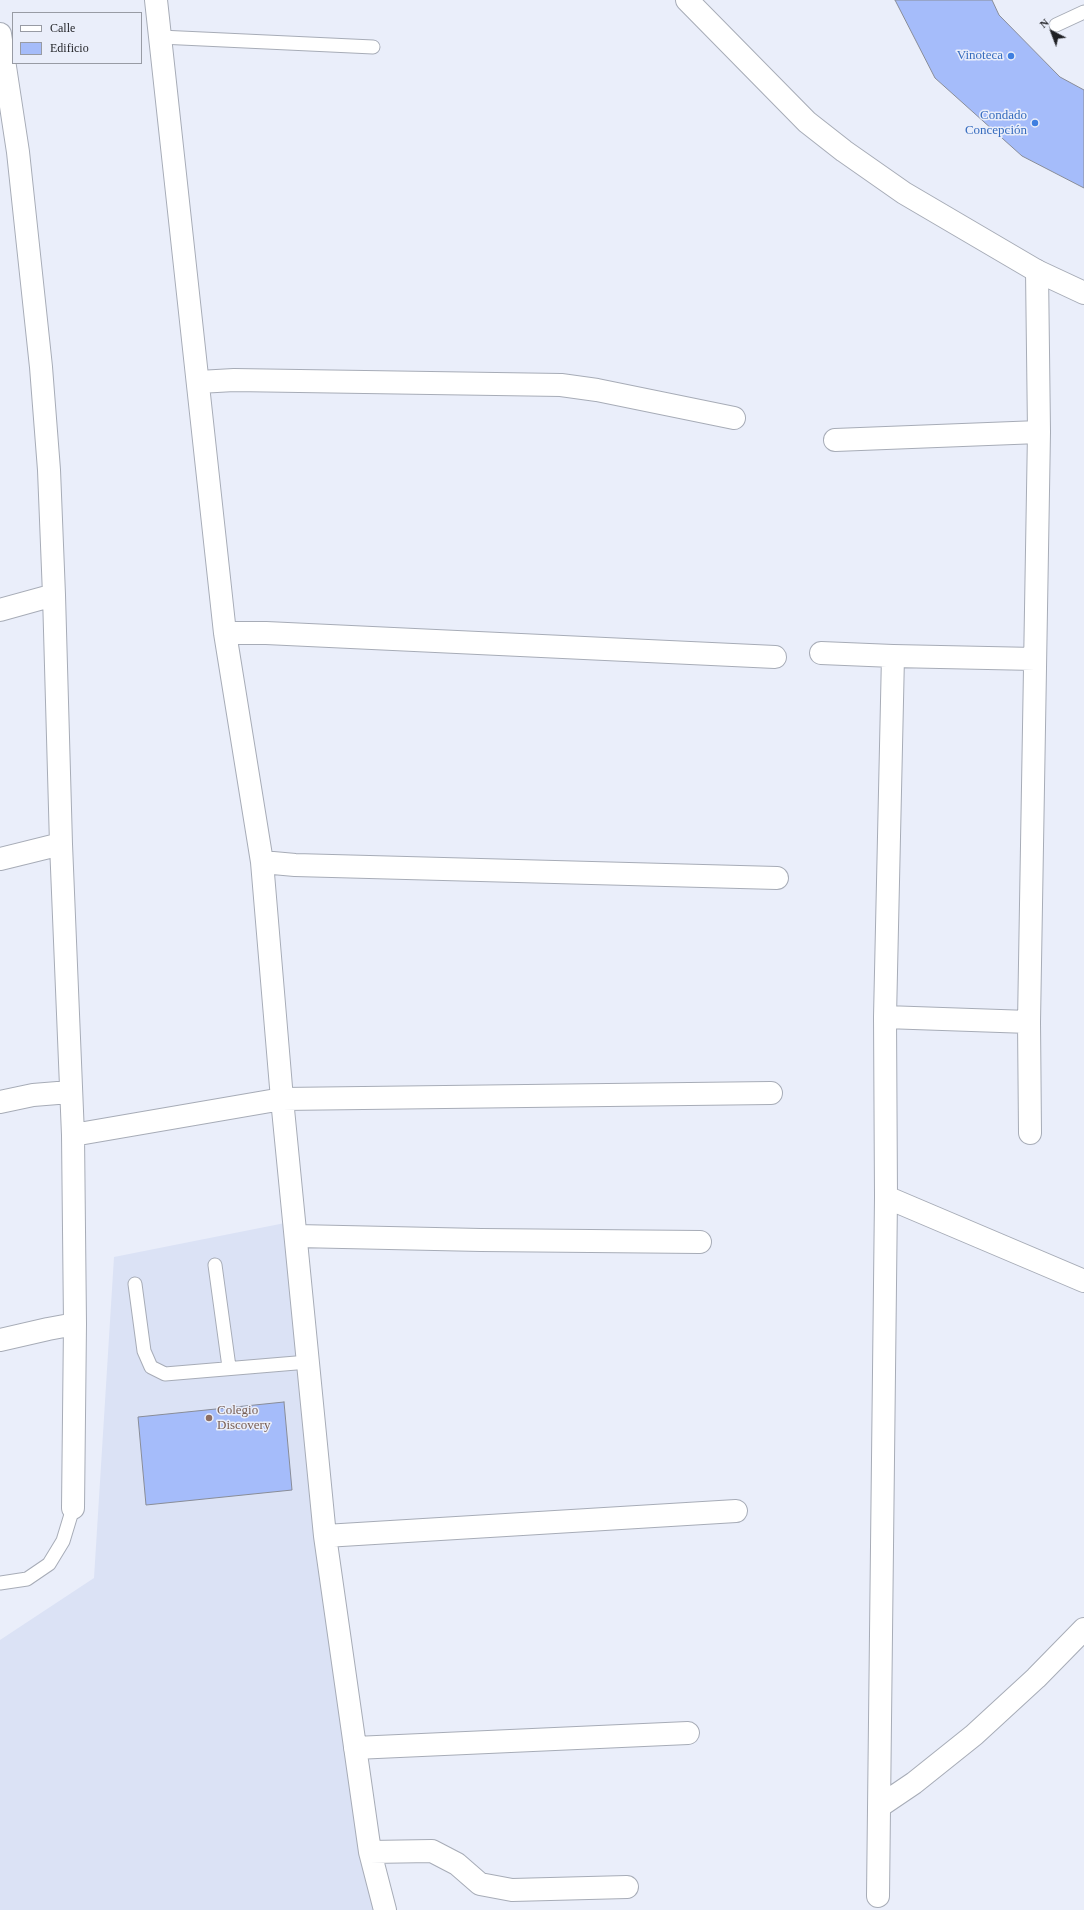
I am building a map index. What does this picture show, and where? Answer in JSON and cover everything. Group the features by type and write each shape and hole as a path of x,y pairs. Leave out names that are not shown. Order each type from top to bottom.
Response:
{"street":[{"path":"156,0 199,382 225,633 262,862 282,1098 297,1236 325,1536 370,1852 385,1910"},
{"path":"686,0 807,122 844,151 904,193 1037,271 1084,293"},
{"path":"0,34 18,152 41,367 48,470 54,595 70,1092 73,1135 75,1324 73,1508"},
{"path":"1030,1133 1029,1022 1039,432 1037,271"},
{"path":"199,382 234,380 561,385 598,390 734,418"},
{"path":"835,440 1039,432"},
{"path":"0,610 54,595"},
{"path":"225,633 266,633 775,657"},
{"path":"821,653 1035,659"},
{"path":"878,1896 886,1197 885,1017 893,656"},
{"path":"0,858 61,844"},
{"path":"262,862 295,865 777,878"},
{"path":"885,1017 1029,1022"},
{"path":"0,1102 33,1094 70,1092"},
{"path":"73,1135 282,1098 771,1093"},
{"path":"886,1197 1084,1281"},
{"path":"297,1236 473,1240 700,1242"},
{"path":"0,1340 75,1324"},
{"path":"325,1536 736,1511"},
{"path":"880,1806 914,1782 974,1735 1036,1678 1084,1629"},
{"path":"355,1748 688,1733"},
{"path":"370,1852 432,1851 457,1864 480,1884 512,1890 627,1887"}],"lane":[{"path":"1056,25 1084,12"},
{"path":"160,37 372,47"},
{"path":"216,1264 229,1367"},
{"path":"135,1284 144,1351 151,1367 165,1374 229,1367 308,1362"},
{"path":"0,1583 27,1579 48,1564 63,1541 73,1508"}],"shaded area":[{"name":"Colegio Discovery","path":"295,1221 381,1910 0,1910 0,1640 94,1578 114,1257"}],"building":[{"name":"Condado Concepción","path":"895,0 992,0 999,15 1060,77 1084,90 1084,188 1022,156 935,78"},
{"name":"Colegio Discovery","path":"284,1402 292,1490 146,1505 138,1417"}],"place":[{"name":"Vinoteca","path":"1011,56"},
{"name":"Condado Concepción","path":"1035,123"},
{"name":"Colegio Discovery","path":"209,1418"}]}
